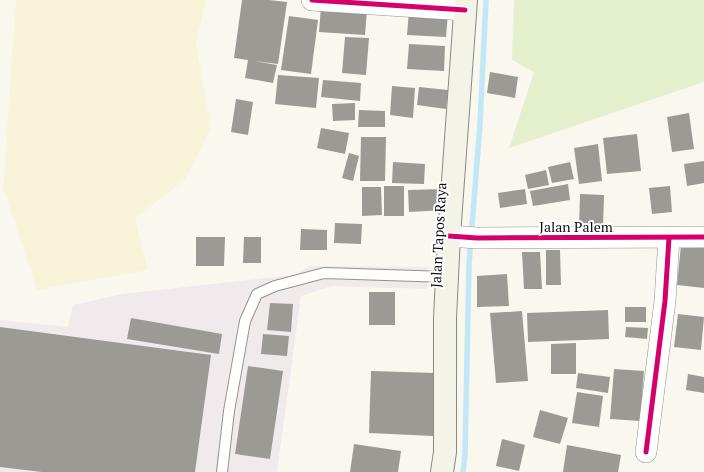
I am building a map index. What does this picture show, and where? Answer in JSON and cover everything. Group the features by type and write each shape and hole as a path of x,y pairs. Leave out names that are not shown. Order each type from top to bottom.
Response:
{"main road":[{"name":"Jalan Tapos Raya","path":"442,472 445,452 445,318 447,277 463,237 466,5"}],"street":[{"path":"312,0 466,5"},
{"name":"Jalan Palem","path":"463,237 704,237"},
{"path":"646,452 665,301 669,238"}],"lane":[{"path":"222,472 229,411 245,321 257,294 275,286 324,273 447,277"}],"shaded area":[{"path":"16,0 206,0 196,43 211,128 185,180 135,218 148,270 37,290 3,188"},
{"path":"309,266 428,267 426,277 427,289 332,286 301,296 277,472 0,472 0,320 68,327 73,305 122,294 295,275"}],"green space":[{"path":"514,0 704,0 704,82 509,148 534,72 512,60"}],"building":[{"path":"242,0 287,2 278,64 254,61 277,65 273,83 245,78 248,60 234,58"},
{"path":"321,6 367,9 365,35 319,32"},
{"path":"409,11 448,13 446,37 407,35"},
{"path":"289,16 318,20 311,74 281,70"},
{"path":"345,37 369,38 366,75 342,73"},
{"path":"409,44 445,46 444,71 407,69"},
{"path":"490,72 518,77 515,98 487,93"},
{"path":"278,75 319,78 316,108 275,104"},
{"path":"323,80 361,83 360,101 321,97"},
{"path":"392,86 415,88 413,118 390,115"},
{"path":"419,87 448,90 446,109 417,105"},
{"path":"236,99 253,102 248,135 231,132"},
{"path":"355,103 355,120 333,121 332,104"},
{"path":"359,110 385,111 385,127 358,127"},
{"path":"689,113 694,149 672,152 667,117"},
{"path":"321,128 349,133 345,154 317,148"},
{"path":"637,134 641,171 607,174 603,138"},
{"path":"361,137 386,137 385,181 360,181"},
{"path":"598,144 602,181 579,184 574,148"},
{"path":"349,153 359,156 353,181 342,178"},
{"path":"704,161 704,183 687,186 684,164"},
{"path":"393,162 425,164 424,184 392,183"},
{"path":"570,162 574,179 552,183 548,167"},
{"path":"546,170 549,185 528,189 525,175"},
{"path":"568,184 570,200 533,206 530,191"},
{"path":"384,186 404,186 404,216 384,216"},
{"path":"670,186 672,212 652,214 649,188"},
{"path":"362,187 381,187 382,215 362,216"},
{"path":"444,189 445,210 409,212 408,190"},
{"path":"525,189 527,204 500,208 498,193"},
{"path":"580,194 604,195 603,228 579,227"},
{"path":"335,223 362,224 361,244 334,243"},
{"path":"301,229 327,230 327,250 300,250"},
{"path":"196,237 225,237 224,266 196,266"},
{"path":"244,237 261,237 261,263 243,263"},
{"path":"681,245 704,247 704,288 677,285"},
{"path":"546,250 560,250 561,285 546,285"},
{"path":"522,252 540,252 542,289 524,289"},
{"path":"507,274 509,306 477,307 477,276"},
{"path":"369,292 395,292 395,325 369,325"},
{"path":"270,303 293,304 291,332 267,330"},
{"path":"625,307 646,307 646,322 625,322"},
{"path":"608,310 609,339 528,342 527,313"},
{"path":"522,311 528,381 496,383 490,313"},
{"path":"678,314 704,317 701,350 674,347"},
{"path":"131,318 222,334 219,354 127,339"},
{"path":"0,327 211,355 195,472 42,472 0,467"},
{"path":"626,327 648,328 647,339 625,337"},
{"path":"263,334 289,336 287,356 261,354"},
{"path":"576,343 576,374 551,374 551,344"},
{"path":"248,366 283,371 270,459 235,454"},
{"path":"614,369 644,371 640,421 610,419"},
{"path":"371,371 436,373 433,436 369,433"},
{"path":"578,373 610,377 608,393 576,388"},
{"path":"688,374 704,377 704,393 686,390"},
{"path":"577,392 603,396 599,427 572,423"},
{"path":"540,410 568,418 560,444 533,437"},
{"path":"502,439 525,445 519,471 496,466"},
{"path":"354,444 401,451 398,472 350,472"},
{"path":"567,445 621,455 618,472 563,472"}],"waterway":[{"path":"463,472 465,454 469,264 480,124 486,0"}],"cycle path":[{"path":"312,0 465,10"},
{"path":"449,236 477,238 704,237"},
{"path":"646,452 665,301 669,238"}]}
